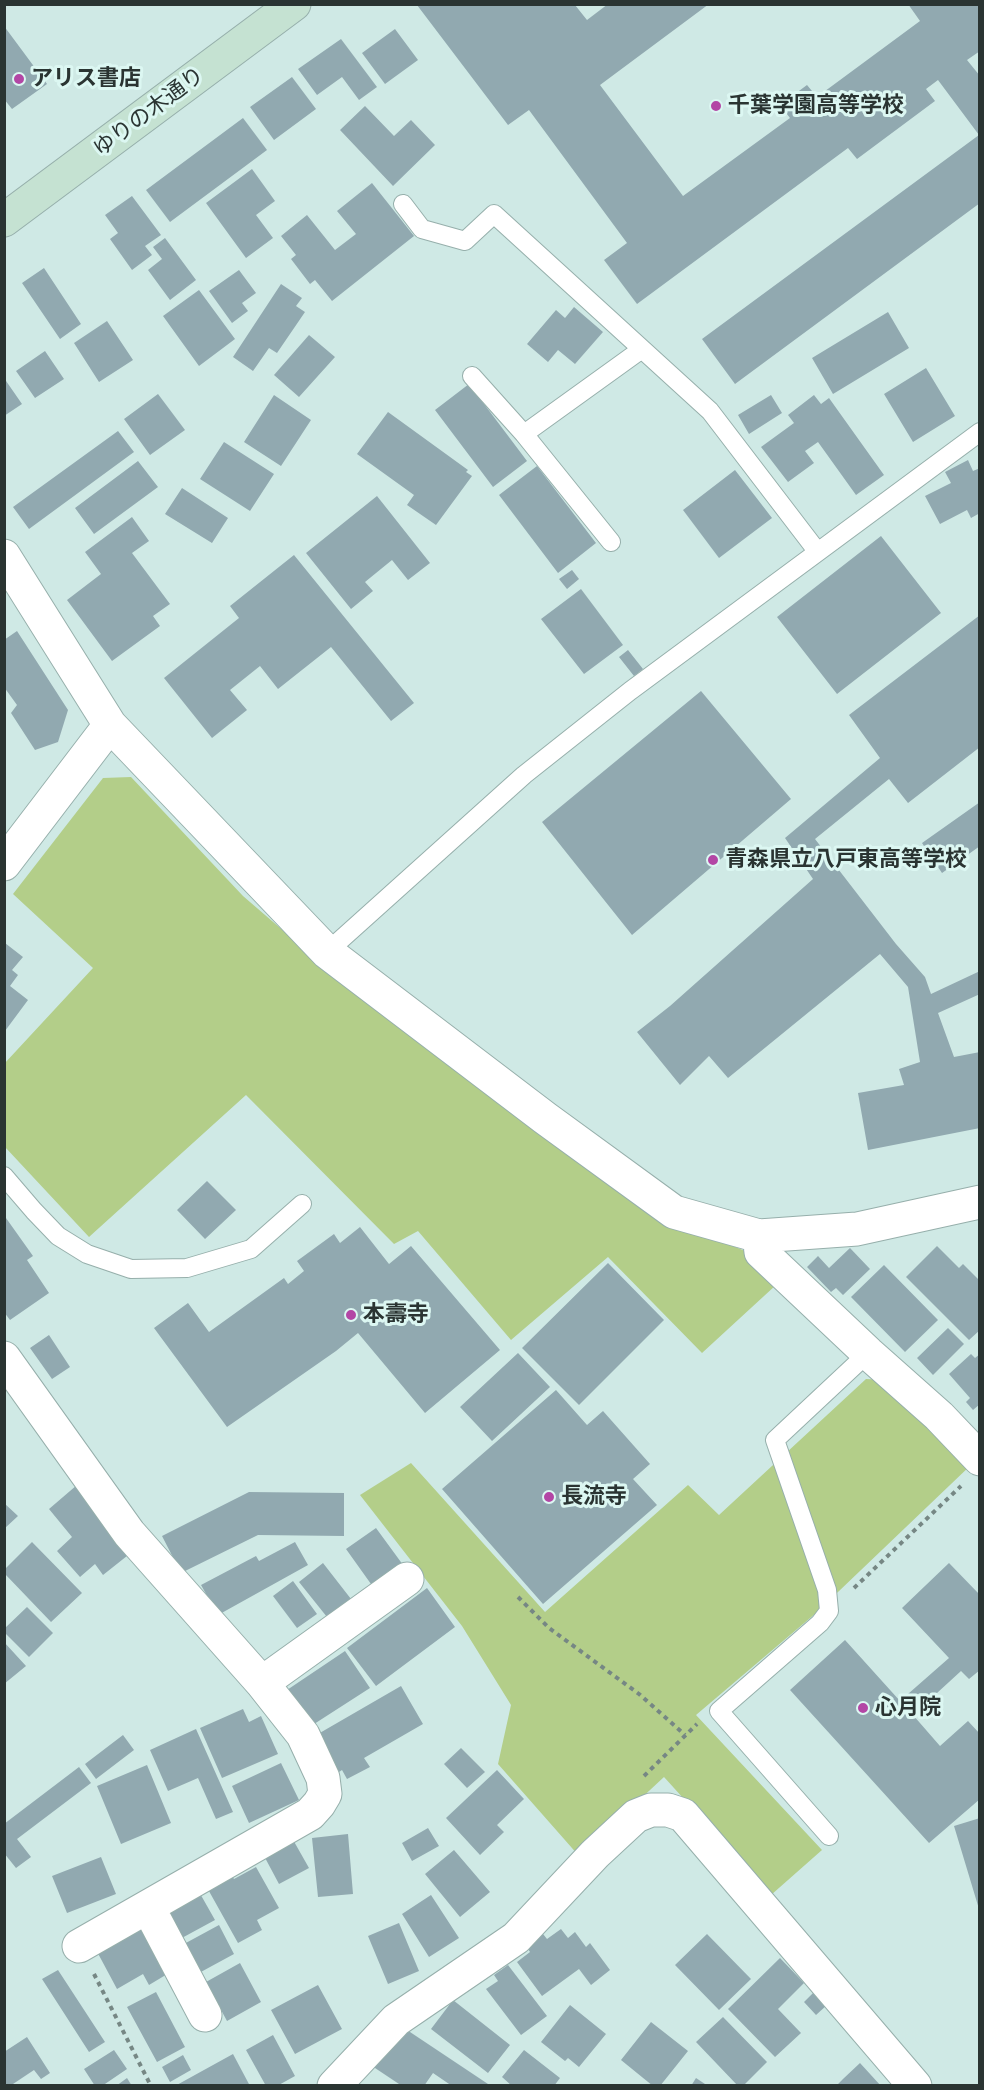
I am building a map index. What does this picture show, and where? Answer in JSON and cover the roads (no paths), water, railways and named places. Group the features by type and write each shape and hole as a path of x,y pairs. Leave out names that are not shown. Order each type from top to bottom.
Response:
{"street":[{"name":"ゆりの木通り","path":"4,220 294,4"},
{"path":"4,556 110,725 327,951 544,1118 674,1212 759,1236 857,1229 980,1202"},
{"path":"4,864 110,725"},
{"path":"759,1236 761,1252 939,1416 971,1471"},
{"path":"4,1358 129,1533 262,1683 303,1735 323,1778 326,1794 310,1814 79,1946"},
{"path":"262,1683 407,1579"},
{"path":"334,2085 396,2020 516,1938 595,1854 636,1816 651,1810 668,1810 683,1815 915,2085"},
{"path":"148,1907 205,2015"}],"lane":[{"path":"403,204 422,229 465,241 494,214 710,411 817,551"},
{"path":"524,434 642,349"},
{"path":"472,376 524,434 611,542"},
{"path":"327,951 524,776 630,691 980,432"},
{"path":"4,1176 58,1236 87,1254 131,1269 187,1268 251,1249 302,1204"},
{"path":"829,1836 719,1711 820,1623 830,1611 827,1590 775,1440 868,1353"}],"place":[{"name":"アリス書店","path":"19,79"},
{"name":"千葉学園高等学校","path":"716,106"},
{"name":"青森県立八戸東高等学校","path":"713,860"},
{"name":"本壽寺","path":"351,1315"},
{"name":"長流寺","path":"549,1497"},
{"name":"心月院","path":"863,1708"}]}
